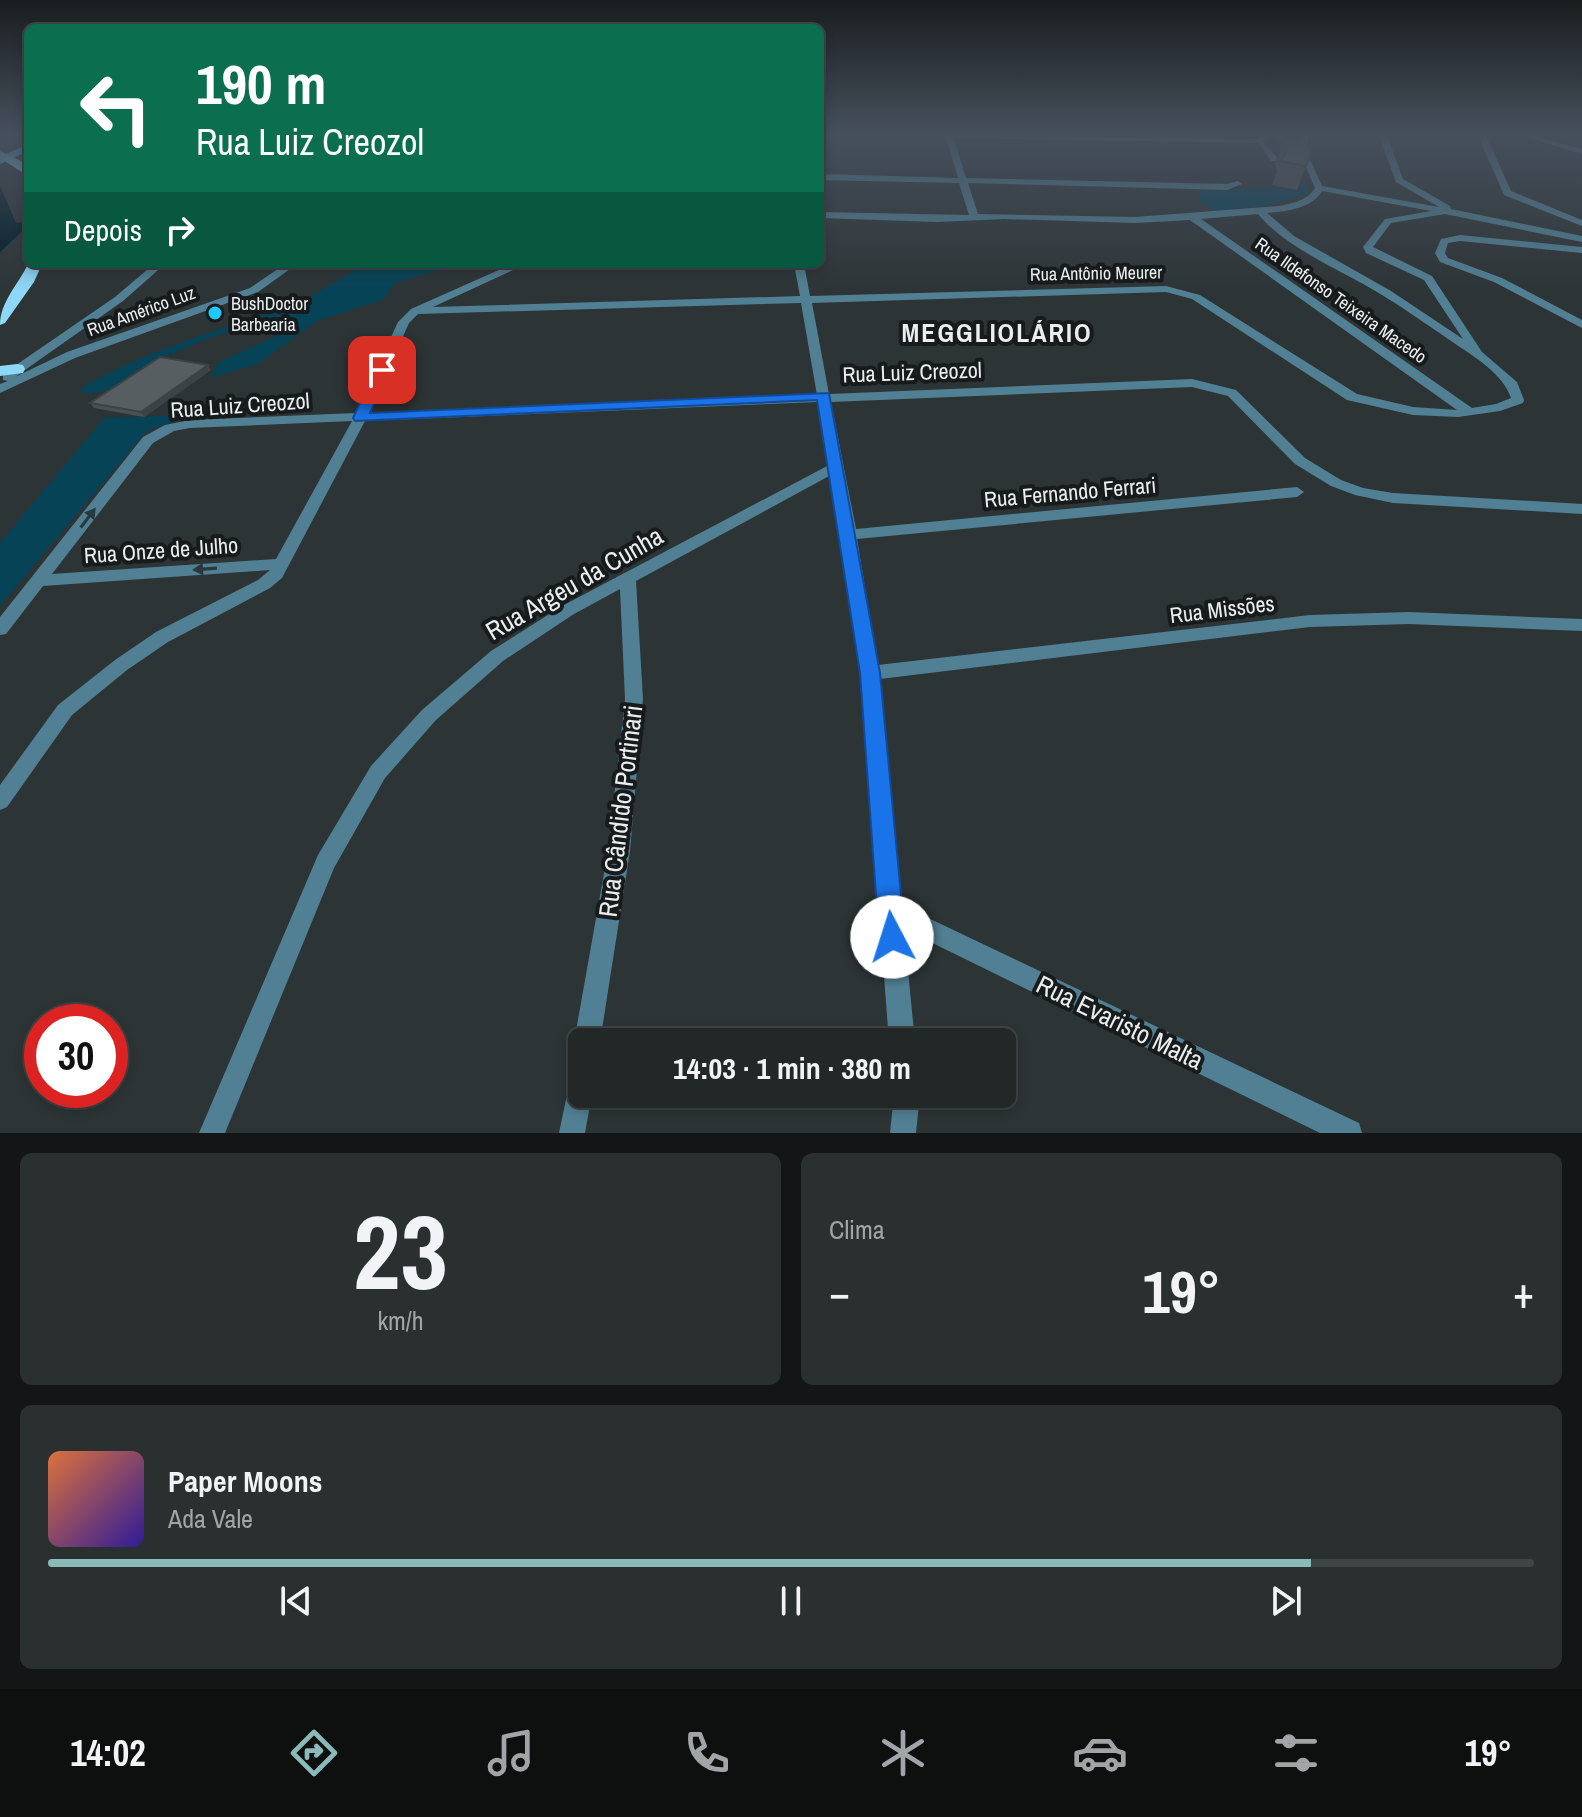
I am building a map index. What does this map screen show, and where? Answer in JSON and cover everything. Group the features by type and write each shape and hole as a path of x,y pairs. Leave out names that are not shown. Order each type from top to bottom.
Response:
{"highway":[{"path":"0,320 33,268"}],"street":[{"path":"963,186 974,217"},
{"path":"1177,186 1231,186"},
{"path":"1410,186 1439,201 1447,208 1446,211"},
{"path":"1504,186 1507,193 1582,223"},
{"path":"824,215 937,219 1135,220 1192,217 1262,213 1301,204 1314,197 1319,188 1582,239"},
{"path":"1446,211 1394,218 1368,247 1376,256 1420,274 1435,285 1481,356"},
{"name":"Rua Antônio Meurer","path":"415,311 1166,289 1196,297 1352,397 1404,410 1470,413 1505,407 1518,400 1513,385 1481,356 1387,293 1291,238 1262,213"},
{"name":"Rua Ildefonso Teixeira Macedo","path":"1192,217 1470,413"},
{"path":"1582,250 1460,238 1444,241 1440,253 1444,260 1498,280 1582,325"},
{"path":"0,386 8,370 45,350 119,299 155,268"},
{"name":"Rua Américo Luz","path":"0,386 136,330 254,290 286,268"},
{"path":"0,801 65,710 162,637 264,584 283,564 360,418 404,322 415,311 512,268"},
{"path":"800,268 849,535 870,673 901,1028"},
{"path":"89,319 93,328 103,332 136,330"},
{"path":"45,350 66,348 72,352 71,355"},
{"name":"Rua Luiz Creozol","path":"41,580 148,440 159,432 190,424 1192,383 1232,393 1300,461 1336,483 1360,492 1393,498 1582,509"},
{"name":"Rua Argeu da Cunha","path":"212,1133 326,862 378,772 429,715 497,656 568,610 835,467"},
{"name":"Rua Fernando Ferrari","path":"849,535 1297,492"},
{"name":"Rua Onze de Julho","path":"41,580 283,564"},
{"path":"0,629 41,580"},
{"name":"Rua Cândido Portinari","path":"589,1028 619,851 634,699 628,580"},
{"name":"Rua Missões","path":"870,673 1310,621 1409,618 1582,625"},
{"name":"Rua Evaristo Malta","path":"890,911 1349,1133"},
{"path":"572,1133 576,1108"},
{"path":"903,1133 906,1108"}],"shaded area":[{"path":"0,186 16,223 22,222 24,230 0,252"},
{"path":"1299,186 1309,186 1307,194 1265,206 1215,211 1198,200 1199,190 1260,188 1297,191"},
{"path":"360,268 446,268 395,283 382,300 317,321 258,364 211,378 221,361 276,336 281,331 280,323 274,320 233,330 193,345 103,391 82,393 80,389 159,351 306,298"},
{"path":"183,415 143,435 0,606 0,543 104,418"}],"building":[{"path":"160,357 208,365 141,412 90,403"}],"place":[{"name":"BushDoctor Barbearia","path":"215,313"}],"district":[{"name":"MEGGLIOLÁRIO","path":"997,332"}],"route":[{"path":"382,370 360,418 824,396 870,673 892,937"}]}
